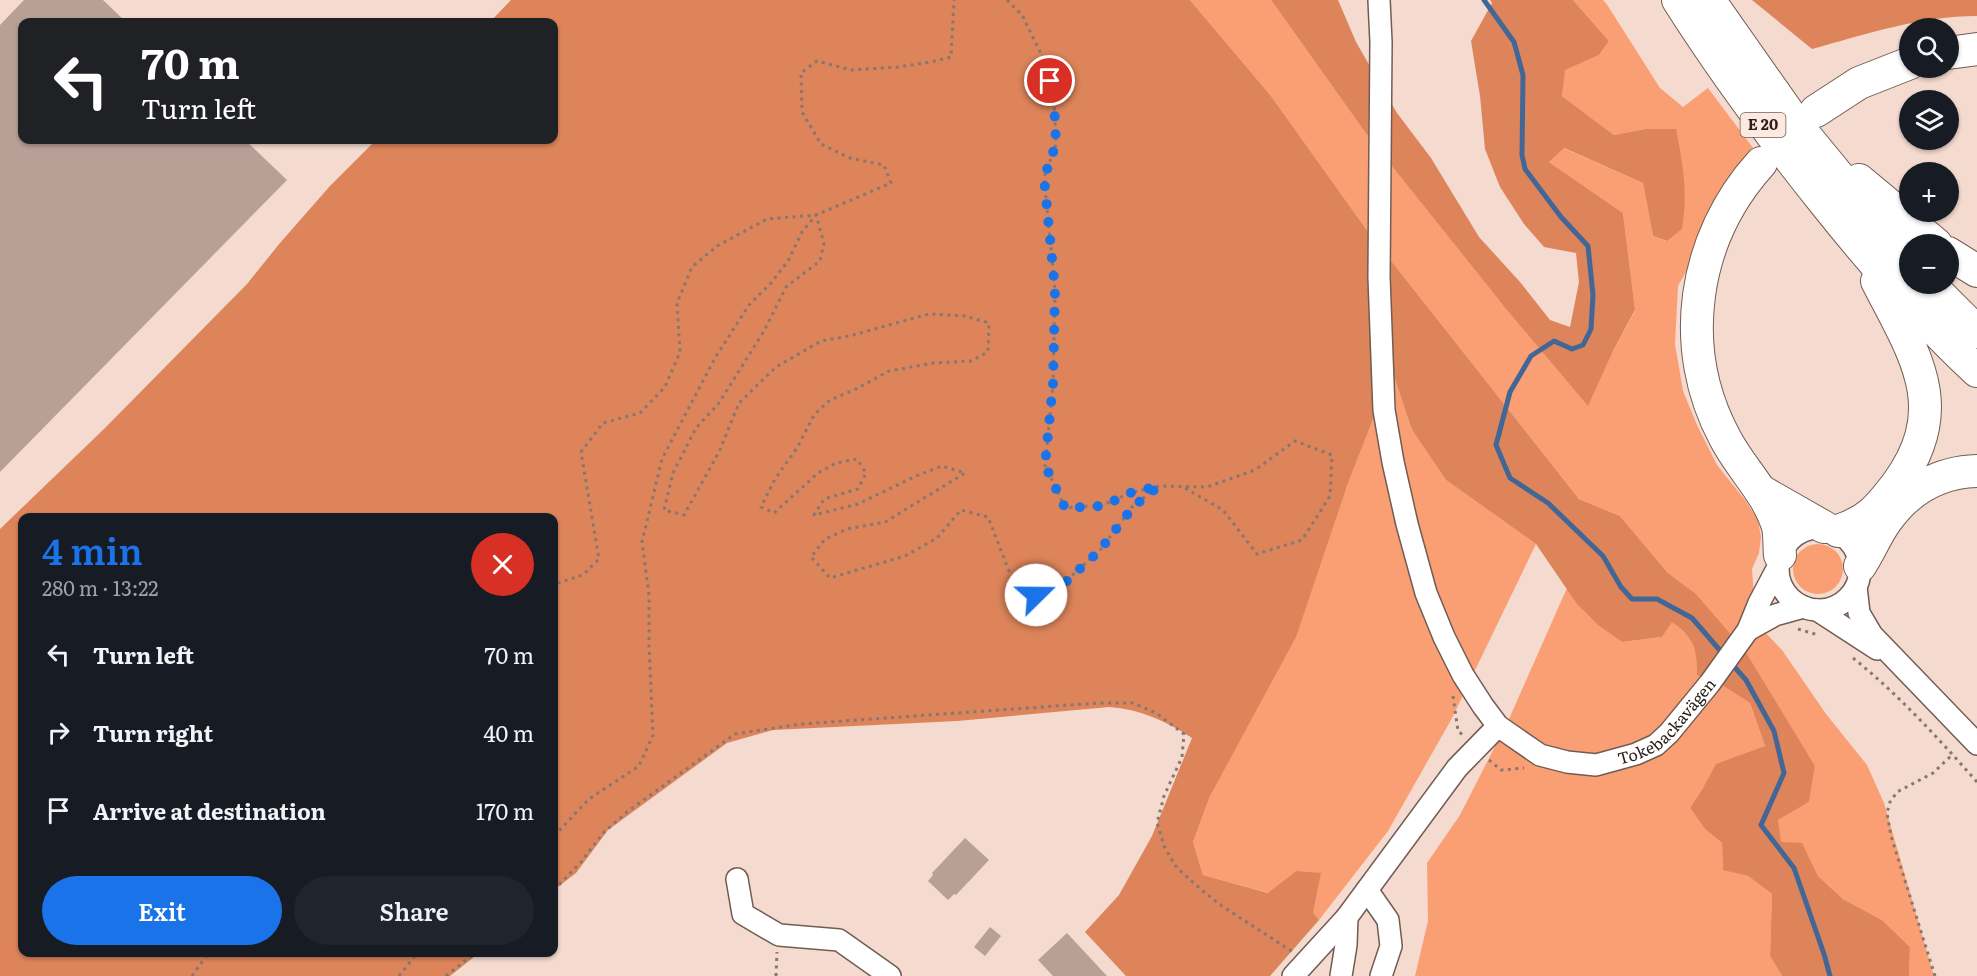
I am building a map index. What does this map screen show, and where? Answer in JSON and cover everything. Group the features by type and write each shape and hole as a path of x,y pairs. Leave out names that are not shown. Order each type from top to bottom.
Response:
{"highway":[{"name":"E 20","path":"1678,0 1729,79 1857,243 1948,344 1977,371"},
{"name":"E 20","path":"1709,0 1807,120 1899,248"},
{"path":"1959,51 1977,49"},
{"path":"1899,67 1859,83 1807,120 1926,234"},
{"path":"1761,163 1745,180 1727,208 1714,235 1704,267 1697,304 1697,336 1705,392 1714,416 1740,462 1761,491 1779,530 1778,562"},
{"path":"1761,491 1831,529 1870,517 1907,470 1920,447 1925,423 1925,398 1920,371 1911,347 1857,243"},
{"path":"1959,260 1977,271"},
{"path":"1939,294 1977,332"},
{"path":"1858,577 1885,523 1915,490 1955,473 1977,471"}],"street":[{"path":"1300,969 1347,917 1457,768 1498,726 1463,675 1426,593 1407,524 1384,410 1379,277 1381,42 1379,0"},
{"path":"1895,661 1793,601 1785,592 1779,581 1778,562 1787,542 1797,533 1810,528 1831,529 1849,540 1857,552 1859,613 1863,622 1895,661 1938,702 1971,738"},
{"name":"Tokebackavägen","path":"1498,726 1540,755 1567,762 1596,765 1636,754 1656,745 1669,733 1710,683 1748,630 1778,562"},
{"path":"1748,630 1774,615 1810,609 1826,609 1844,602 1858,577"},
{"path":"737,879 743,914 779,935 839,940 890,976"},
{"path":"1367,890 1388,920 1391,946 1382,976"},
{"path":"1341,976 1346,945 1347,917"}],"path":[{"path":"558,583 583,575 599,559 581,452 603,423 640,413 665,387 680,352 677,303 692,267 717,246 767,219 816,215 891,183 884,165 850,158 820,144 802,112 801,74 817,62 851,70 898,68 951,57 954,0"},
{"path":"1007,0 1022,15 1045,62 1054,100 1056,144 1044,178 1055,289 1053,384 1045,465 1065,508 1103,506 1130,493 1159,486 1207,487 1255,470 1295,441 1332,455 1330,496 1302,540 1257,554 1223,510 1184,487"},
{"path":"816,215 824,243 820,261 786,287 764,331 719,404 696,428 673,473 664,510 684,515 719,452 739,403 776,367 821,341 849,336 929,314 965,316 989,323 988,352 971,361 934,363 889,371 830,400 814,415 797,448 775,479 761,507 774,513 818,473 836,463 857,459 866,473 858,489 824,499 814,515 858,504 942,466 965,472 885,522 846,529 825,538 811,557 830,578 905,556 937,538 961,510 988,517 1019,597 1053,594 1100,550 1133,507 1159,486"},
{"path":"558,832 589,799 639,766 653,735 649,645 650,595 642,542 662,459 715,358 749,305 771,283 788,261 802,232 816,215"},
{"path":"1789,627 1812,632 1825,638"},
{"path":"1850,655 1882,681 1977,782"},
{"path":"1452,687 1458,731 1501,770 1521,767 1532,770"},
{"path":"558,886 581,862 603,833 627,812 735,734 801,724 1133,703 1156,713 1184,734 1182,757 1164,796 1156,823 1165,848 1178,868 1300,969"},
{"path":"1935,976 1891,837 1887,813 1890,802 1897,792 1933,773 1971,738"},
{"path":"776,976 779,935"},
{"path":"192,976 205,957"},
{"path":"399,976 414,957"},
{"path":"446,976 470,957"}],"shaded area":[{"path":"511,0 1190,0 1271,96 1366,229 1579,499 1620,516 1668,573 1695,593 1745,651 1815,766 1809,802 1778,820 1781,842 1802,843 1818,876 1843,899 1882,920 1910,947 1909,976 1782,976 1770,956 1772,894 1748,876 1723,870 1722,843 1705,829 1690,808 1716,764 1765,746 1750,703 1720,684 1697,675 1693,644 1685,633 1672,622 1662,637 1622,642 1598,625 1577,604 1536,544 1446,480 1412,430 1392,370 1347,486 1296,637 1210,796 1193,842 1203,875 1268,893 1296,871 1321,873 1313,912 1319,920 1270,976 1126,976 1085,932 1119,895 1152,836 1192,738 1152,717 1131,710 1109,707 957,721 773,730 727,743 608,830 576,873 558,887 558,513 18,513 18,957 474,957 450,976 0,976 0,529 105,428 247,284 330,186 372,144 558,144 558,18 494,18"},
{"path":"1190,0 1271,0 1367,135 1502,304 1612,353 1635,311 1623,213 1549,162 1563,148 1643,183 1653,236 1666,241 1682,229 1645,129 1614,135 1562,96 1564,70 1599,55 1609,41 1573,0 1603,0 1660,88 1683,107 1708,88 1753,148 1718,193 1688,268 1678,286 1675,344 1683,391 1717,465 1758,520 1761,537 1759,553 1752,569 1754,597 1763,630 1782,650 1826,714 1867,765 1884,803 1934,976 1909,976 1910,947 1882,920 1843,899 1818,876 1802,844 1781,843 1777,820 1809,802 1815,766 1782,714 1695,593 1668,573 1620,516 1579,499 1366,229 1271,96"},
{"path":"1271,0 1338,0 1356,42 1397,113 1431,158 1479,237 1520,282 1550,320 1570,327 1579,282 1576,253 1544,247 1524,224 1500,187 1485,149 1480,96 1471,41 1492,3 1490,0 1573,0 1609,41 1599,55 1565,70 1562,96 1614,135 1645,129 1676,129 1683,167 1685,203 1682,229 1667,241 1653,236 1643,183 1564,148 1549,162 1623,213 1635,310 1588,406 1502,304 1367,135"},
{"path":"1752,0 1977,0 1977,16 1899,18 1899,26 1812,49"},
{"path":"1392,369 1412,430 1446,480 1536,544 1451,720 1388,831 1319,920 1313,912 1296,871 1269,893 1203,875 1193,842 1210,796 1347,486"},
{"path":"1818,544 1827,546 1838,555 1843,569 1841,578 1832,589 1818,594 1809,592 1798,583 1793,569 1795,560 1804,549"},
{"path":"1567,588 1585,611 1622,642 1662,637 1672,621 1687,631 1698,657 1720,684 1750,703 1765,746 1743,755 1703,788 1690,808 1705,829 1722,843 1723,869 1748,876 1772,894 1770,956 1782,976 1415,976 1428,921 1427,863 1460,815 1509,719"}],"building":[{"path":"24,0 103,0 122,18 18,18 18,144 249,144 287,180 0,472 0,25"},
{"path":"965,838 989,860 956,895 954,894 948,900 928,881 932,873"},
{"path":"990,927 1001,936 985,956 974,947"},
{"path":"1067,933 1107,976 1053,976 1038,960"}],"waterway":[{"path":"1484,0 1514,42 1523,75 1522,155 1525,169 1561,217 1588,246 1593,295 1591,329 1583,345 1572,349 1554,341 1531,356 1510,392 1496,445 1510,478 1548,503 1603,556 1621,587 1632,599 1657,599 1692,618 1724,655"},
{"path":"1730,662 1746,680 1774,731 1784,773 1761,825 1794,868 1830,976"}],"route":[{"path":"1036,595 1053,594 1100,550 1133,507 1159,486 1130,493 1103,506 1065,508 1045,465 1053,384 1055,289 1044,178 1056,144 1054,100 1050,81"}]}
